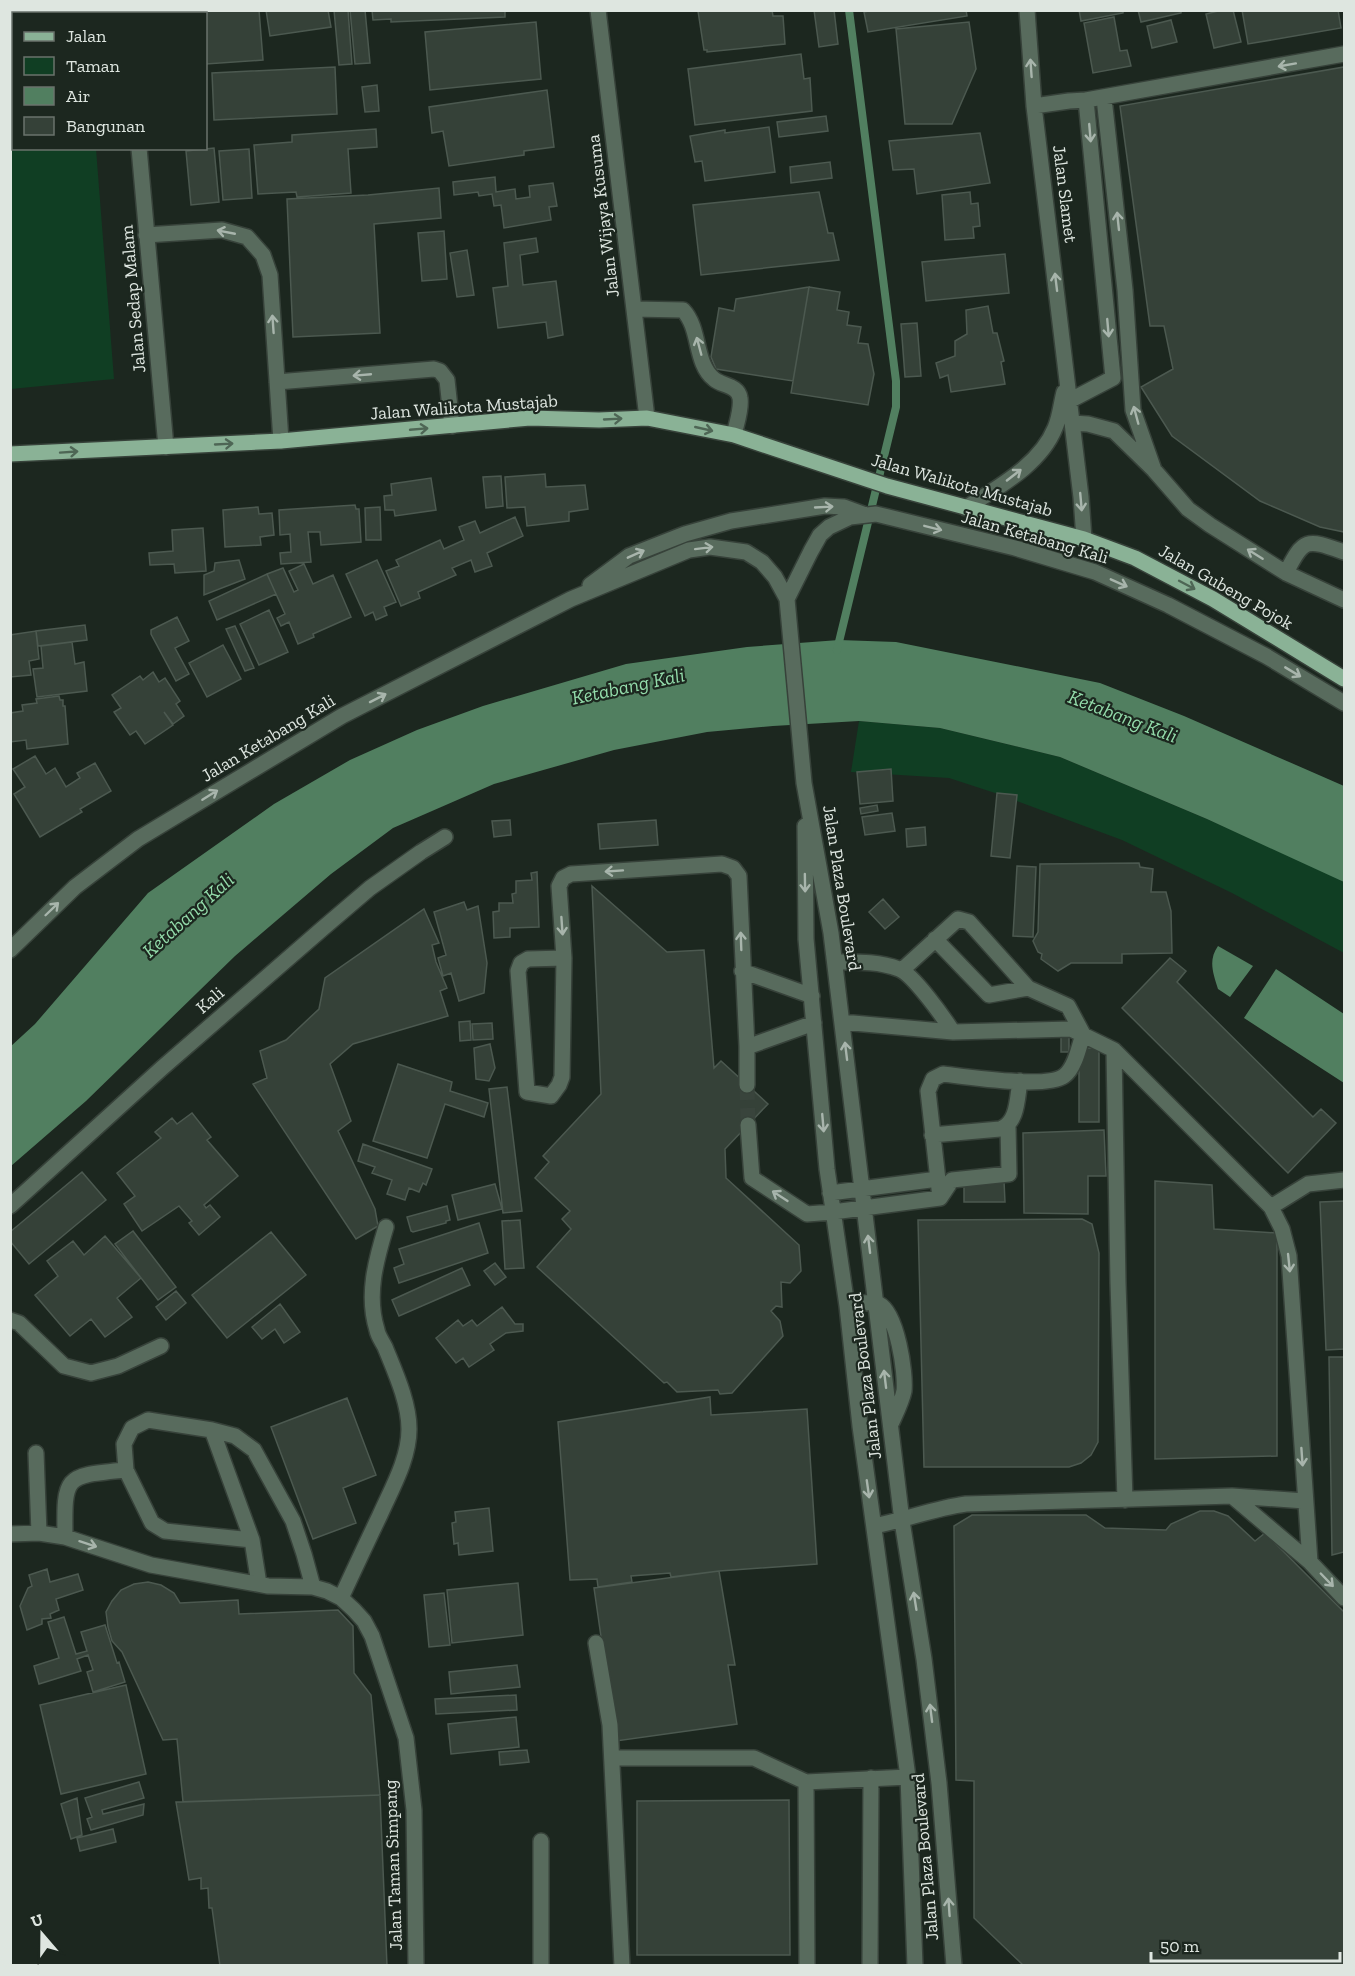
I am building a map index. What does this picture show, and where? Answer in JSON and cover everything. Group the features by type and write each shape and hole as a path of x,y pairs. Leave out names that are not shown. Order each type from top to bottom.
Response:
{"main road":[{"name":"Jalan Walikota Mustajab","path":"10,454 281,441 530,418 599,420 647,418 734,435 887,486 1084,539"},
{"name":"Jalan Gubeng Pojok","path":"1084,539 1135,558 1203,594 1344,679"}],"street":[{"name":"Jalan Wijaya Kusuma","path":"598,10 647,418"},
{"name":"Jalan Slamet","path":"1027,10 1034,106 1059,304 1084,539"},
{"path":"1034,106 1069,100 1104,98 1344,54"},
{"path":"1104,98 1125,290 1133,410 1154,470"},
{"path":"1069,402 1113,378 1086,100"},
{"name":"Jalan Sedap Malam","path":"139,150 166,447"},
{"path":"146,235 222,230 247,237 263,255 270,275 281,441"},
{"path":"634,309 683,310 689,316 703,362 714,379 736,390 740,397 734,435"},
{"path":"277,382 434,369 440,371 447,380 452,426"},
{"name":"Jalan Slamet","path":"966,508 1016,475 1045,447 1056,427 1066,382"},
{"path":"1072,423 1114,430 1154,470 1188,509 1286,573 1344,600"},
{"name":"Jalan Ketabang Kali","path":"571,599 629,556 686,534 731,521 825,506 844,507 1015,548 1095,572 1168,604 1257,651 1344,703"},
{"path":"786,598 820,535 838,522 870,514"},
{"path":"1286,573 1301,546 1318,543 1344,552"},
{"name":"Jalan Ketabang Kali","path":"10,950 75,887 138,839 342,716 571,599 689,550 710,547 746,552 762,562 775,577 786,598"},
{"name":"Jalan Plaza Boulevard","path":"786,598 804,783 806,939 830,1193 847,1306 858,1416 908,1777 915,1965"},
{"name":"Jalan Plaza Boulevard","path":"804,783 835,962 902,1521 924,1659 939,1783 954,1965"},
{"name":"Kali","path":"10,1206 162,1068 322,928 370,888 445,837"},
{"path":"564,958 528,959 521,963 518,971 527,1092 551,1096 562,1077 564,958 559,886 563,878 571,874 722,864 733,868 739,876 747,1085"},
{"path":"902,970 958,919 969,922 1028,988 1068,1006 1083,1034 1070,1070 1055,1081 1020,1081 943,1074 933,1079 928,1091 940,1198"},
{"path":"935,939 989,995 1028,988"},
{"path":"835,962 869,962 902,970 935,1005 954,1032"},
{"path":"742,971 812,996"},
{"path":"842,1022 954,1032 1071,1029 1083,1034 1114,1050 1271,1207 1282,1229 1289,1256 1310,1562"},
{"path":"747,1047 814,1023"},
{"path":"1114,1050 1125,1500"},
{"path":"932,1135 1000,1129 1008,1126 1013,1119 1020,1081"},
{"path":"748,1125 752,1178 807,1214 940,1198 952,1180 1009,1174 1008,1126"},
{"path":"830,1193 938,1179"},
{"path":"1271,1207 1308,1184 1344,1180"},
{"path":"10,1534 39,1533 65,1537 151,1565 259,1584 313,1587 341,1598 394,1487 407,1451 408,1410 377,1331 373,1309 372,1288 375,1263 386,1227"},
{"path":"847,1306 876,1303"},
{"path":"10,1320 19,1323 64,1366 91,1373 118,1366 161,1346"},
{"path":"252,1540 165,1531 152,1522 126,1470 124,1444 132,1428 148,1420 212,1430 235,1436 254,1450 293,1521 313,1587"},
{"path":"212,1430 252,1540 259,1584"},
{"path":"36,1453 39,1533"},
{"path":"65,1537 67,1488 76,1479 88,1474 126,1470"},
{"path":"874,1526 966,1504 1232,1496 1305,1501"},
{"path":"1232,1496 1310,1562 1344,1598"},
{"name":"Jalan Taman Simpang","path":"341,1598 364,1621 372,1636 406,1738 414,1810 416,1965"},
{"path":"596,1643 610,1725 613,1758 622,1965"},
{"path":"613,1758 754,1758 806,1782 908,1777"},
{"path":"870,1965 871,1778"},
{"path":"806,1782 807,1965"},
{"path":"541,1841 541,1965"}],"green space":[{"path":"12,18 12,150 96,150 114,379 11,389 10,19"},
{"path":"859,721 940,728 1060,757 1329,874 1344,882 1344,953 1232,893 1122,840 995,793 949,778 851,772"}],"water":[{"name":"Ketabang Kali","path":"839,640 896,642 1100,683 1184,716 1344,786 1344,882 1207,819 1060,757 940,728 859,721 773,726 707,732 614,750 494,784 393,828 331,874 235,956 86,1101 11,1166 10,1047 35,1024 148,893 274,804 350,760 417,730 483,706 626,664 747,647"},
{"path":"1218,946 1253,966 1230,997 1218,989 1213,972 1213,956"},
{"path":"1276,969 1344,1014 1344,1083 1244,1018"}],"building":[{"path":"199,10 259,10 263,60 207,64 207,12 199,12"},
{"path":"266,10 328,10 331,27 270,36"},
{"path":"334,10 348,10 352,64 339,65"},
{"path":"350,10 365,10 370,63 355,64"},
{"path":"372,10 505,10 505,17 391,22 391,19 373,20"},
{"path":"772,10 773,16 783,16 785,44 707,52 704,50 698,11"},
{"path":"814,10 834,10 838,44 819,47"},
{"path":"873,10 966,10 967,16 868,32 864,12"},
{"path":"1079,10 1123,10 1123,13 1081,21"},
{"path":"1138,10 1181,10 1181,13 1141,22"},
{"path":"1233,10 1241,42 1214,48 1206,14"},
{"path":"1242,10 1338,10 1341,28 1248,44"},
{"path":"1114,17 1120,51 1127,50 1131,66 1093,73 1084,23"},
{"path":"1171,20 1177,42 1152,48 1147,26"},
{"path":"536,22 541,79 430,90 425,32"},
{"path":"969,22 976,69 952,124 905,124 896,29"},
{"path":"801,54 804,79 810,78 812,111 695,125 688,69"},
{"path":"335,67 337,114 214,120 212,73"},
{"path":"1344,67 1344,532 1320,527 1260,501 1172,436 1141,387 1173,369 1164,326 1150,326 1120,106"},
{"path":"377,85 379,111 365,112 362,87"},
{"path":"547,90 554,147 524,151 524,155 449,166 443,131 432,133 429,107"},
{"path":"826,116 828,131 779,137 777,122"},
{"path":"769,127 775,172 705,181 702,161 695,162 690,136 725,130 725,133"},
{"path":"376,129 377,147 348,149 351,193 297,197 296,192 258,194 254,145 292,142 292,135"},
{"path":"980,133 990,183 917,194 914,169 893,170 889,141"},
{"path":"214,148 219,202 191,205 186,151"},
{"path":"249,149 252,198 223,200 219,151"},
{"path":"830,162 832,178 791,183 790,167"},
{"path":"495,177 496,192 515,189 516,199 530,197 529,186 553,183 557,206 549,207 551,220 504,228 501,205 494,206 492,194 479,196 478,192 454,195 453,182"},
{"path":"439,188 441,218 374,224 380,333 293,337 287,199 368,195"},
{"path":"819,192 828,233 833,233 839,260 701,275 693,205"},
{"path":"970,192 971,204 978,203 980,226 973,227 974,238 945,240 942,195"},
{"path":"444,231 447,279 422,281 418,233"},
{"path":"536,238 538,252 520,255 523,285 556,281 563,335 548,338 546,322 498,328 493,288 508,286 504,243"},
{"path":"467,250 474,295 457,297 450,253"},
{"path":"1005,254 1009,293 926,301 922,262"},
{"path":"809,287 793,381 716,369 711,357 719,308 734,311 736,299"},
{"path":"809,287 840,292 837,310 849,312 847,325 861,327 858,343 868,344 874,374 868,405 791,393"},
{"path":"988,306 993,333 997,333 1004,361 1001,362 1005,384 951,392 948,375 940,378 936,363 955,356 955,341 967,334 966,310"},
{"path":"917,323 921,376 905,377 901,324"},
{"path":"545,474 546,487 585,485 588,509 569,512 569,521 527,526 525,507 507,508 505,477"},
{"path":"501,476 503,506 486,508 483,477"},
{"path":"431,478 436,510 395,516 394,510 385,510 384,496 392,495 391,484"},
{"path":"355,505 356,509 359,509 361,542 321,545 320,532 308,532 311,562 281,564 280,553 291,552 290,534 280,535 279,510"},
{"path":"258,507 259,514 272,513 274,535 260,537 261,545 225,547 223,510"},
{"path":"380,507 381,540 366,540 365,508"},
{"path":"515,517 523,536 487,553 492,566 475,572 471,560 452,568 456,575 418,592 420,598 401,606 386,571 399,566 396,560 440,540 444,549 464,540 459,527 475,521 480,533"},
{"path":"203,528 206,571 175,573 174,564 150,565 149,553 173,551 172,530"},
{"path":"239,560 245,579 204,595 204,575 214,571 215,563"},
{"path":"377,560 396,602 384,607 387,615 376,620 373,612 365,616 346,574"},
{"path":"304,564 313,584 333,575 351,617 313,634 314,637 298,644 289,622 281,626 277,618 285,614 267,574 283,568 294,592 298,590 289,571"},
{"path":"267,574 276,594 217,620 209,601"},
{"path":"269,610 288,652 259,665 240,624"},
{"path":"177,617 189,641 175,648 189,674 176,681 151,630"},
{"path":"85,625 87,640 38,646 36,631"},
{"path":"235,626 254,668 245,671 226,629"},
{"path":"36,631 39,659 29,661 31,675 10,677 10,635"},
{"path":"72,642 75,664 84,662 87,691 37,697 33,669 43,668 41,646"},
{"path":"223,645 241,679 207,697 189,663"},
{"path":"153,672 159,682 165,678 180,701 176,704 184,716 173,724 164,712 173,725 145,744 136,731 130,735 114,712 121,708 112,695 140,676 143,680"},
{"path":"59,696 65,706 68,744 27,749 26,740 10,742 10,713 23,711 22,705 37,703 36,699"},
{"path":"35,756 46,774 55,768 66,787 80,778 77,773 95,763 111,791 80,809 82,812 40,837 14,794 25,787 13,769"},
{"path":"891,769 893,801 860,804 857,772"},
{"path":"997,793 1017,795 1010,858 991,856"},
{"path":"877,805 878,811 861,814 860,808"},
{"path":"892,813 895,831 865,835 862,817"},
{"path":"510,820 511,835 494,837 492,821"},
{"path":"656,820 658,845 600,849 598,824"},
{"path":"925,827 926,845 907,847 906,829"},
{"path":"1139,863 1140,867 1153,869 1151,892 1166,892 1171,911 1172,953 1122,954 1122,963 1071,963 1058,971 1041,959 1042,954 1038,952 1033,941 1038,932 1040,864"},
{"path":"1017,866 1036,867 1033,937 1013,936"},
{"path":"537,872 539,927 510,928 510,937 494,938 493,912 499,911 499,903 513,903 512,894 516,893 516,881 532,880 531,873"},
{"path":"592,886 667,952 704,950 714,1068 721,1061 768,1104 725,1149 726,1178 799,1245 801,1271 790,1283 781,1282 782,1307 776,1306 771,1311 780,1321 783,1336 732,1393 720,1394 718,1390 677,1392 667,1382 664,1383 537,1267 571,1229 562,1219 570,1211 535,1178 549,1162 543,1156 601,1094"},
{"path":"883,899 899,917 885,929 869,912"},
{"path":"464,902 467,910 478,906 487,963 484,993 459,1001 451,973 443,976 438,958 446,955 434,912"},
{"path":"424,909 439,943 432,945 436,962 447,988 440,991 448,1016 353,1044 330,1064 351,1121 338,1131 375,1209 378,1226 356,1239 253,1084 267,1078 260,1051 286,1040 319,1009 325,978"},
{"path":"1170,958 1186,971 1177,982 1313,1117 1321,1109 1336,1123 1288,1173 1122,1008"},
{"path":"470,1021 471,1040 460,1041 459,1022"},
{"path":"492,1023 493,1039 473,1040 472,1024"},
{"path":"1061,1035 1069,1035 1069,1052 1061,1052"},
{"path":"490,1044 495,1068 489,1081 476,1079 474,1048"},
{"path":"1079,1048 1099,1048 1099,1122 1079,1122"},
{"path":"398,1064 452,1082 450,1091 488,1103 484,1117 445,1104 427,1158 373,1141"},
{"path":"507,1087 522,1211 503,1213 489,1089"},
{"path":"192,1113 211,1137 207,1140 238,1176 204,1205 206,1208 210,1205 220,1217 199,1235 189,1223 192,1221 179,1206 142,1231 124,1204 135,1196 117,1173 161,1138 155,1132 172,1118 177,1124"},
{"path":"1104,1130 1106,1176 1088,1176 1088,1214 1024,1213 1023,1133"},
{"path":"363,1144 432,1169 426,1185 423,1183 419,1192 409,1188 405,1200 387,1194 392,1180 372,1173 375,1167 358,1161"},
{"path":"82,1172 106,1200 29,1264 10,1241 10,1232"},
{"path":"1004,1181 1005,1202 964,1202 964,1182"},
{"path":"1155,1181 1212,1185 1214,1229 1277,1233 1277,1456 1155,1459"},
{"path":"495,1184 502,1209 458,1220 452,1195"},
{"path":"1344,1201 1344,1349 1326,1350 1320,1202"},
{"path":"447,1206 450,1220 446,1223 411,1231 407,1217"},
{"path":"1082,1219 1092,1224 1099,1253 1098,1442 1091,1455 1081,1463 1069,1467 924,1467 918,1220"},
{"path":"520,1220 524,1268 505,1269 502,1221"},
{"path":"479,1223 488,1253 399,1283 394,1268 404,1264 399,1249"},
{"path":"133,1231 176,1287 158,1300 115,1244"},
{"path":"271,1232 306,1275 227,1338 192,1295"},
{"path":"105,1236 141,1278 117,1298 132,1317 105,1337 91,1319 70,1336 35,1295 58,1276 47,1261 73,1241 84,1255"},
{"path":"495,1263 506,1277 495,1285 484,1271"},
{"path":"462,1268 470,1285 399,1316 392,1300"},
{"path":"176,1291 186,1303 166,1320 156,1307"},
{"path":"280,1304 300,1332 284,1343 275,1329 262,1339 252,1327"},
{"path":"502,1307 515,1324 523,1324 523,1331 506,1333 490,1344 494,1350 469,1367 463,1358 456,1363 436,1338 458,1320 463,1326 472,1320 477,1326"},
{"path":"1329,1357 1344,1357 1344,1552 1332,1555"},
{"path":"710,1397 711,1415 807,1409 817,1564 671,1577 670,1573 631,1576 632,1582 598,1587 597,1579 570,1580 558,1422"},
{"path":"347,1398 376,1475 343,1488 356,1523 313,1539 271,1427"},
{"path":"489,1508 493,1551 459,1555 458,1543 454,1544 452,1523 456,1522 455,1512"},
{"path":"1200,1511 1214,1511 1228,1516 1255,1541 1265,1533 1344,1612 1344,1966 1024,1966 974,1918 974,1781 956,1780 954,1526 972,1515 1086,1515 1105,1528 1166,1530 1171,1524"},
{"path":"47,1569 50,1582 78,1574 83,1590 56,1599 59,1610 50,1614 51,1618 42,1619 42,1624 27,1630 20,1606 28,1588 32,1586 29,1575"},
{"path":"719,1571 735,1665 728,1665 737,1724 616,1741 594,1588"},
{"path":"148,1582 161,1585 174,1593 180,1603 238,1600 239,1614 338,1610 353,1626 354,1673 371,1695 380,1795 183,1802 177,1739 163,1740 122,1652 112,1641 108,1627 106,1612 121,1590 134,1584"},
{"path":"518,1583 523,1635 452,1643 447,1590"},
{"path":"444,1593 450,1645 429,1647 424,1595"},
{"path":"64,1617 76,1654 87,1651 81,1632 105,1625 125,1682 93,1692 87,1672 93,1670 88,1655 77,1659 81,1671 39,1684 34,1666 59,1658 48,1622"},
{"path":"517,1665 520,1687 451,1694 449,1672"},
{"path":"126,1685 146,1774 61,1794 40,1705"},
{"path":"516,1695 517,1710 436,1714 435,1699"},
{"path":"516,1717 519,1747 451,1754 448,1724"},
{"path":"527,1750 529,1762 500,1765 499,1752"},
{"path":"139,1782 144,1798 102,1810 103,1814 144,1804 143,1815 91,1830 87,1819 92,1817 85,1798"},
{"path":"380,1795 387,1966 220,1966 212,1908 209,1908 208,1888 201,1889 201,1878 189,1880 176,1802"},
{"path":"77,1798 82,1835 71,1839 61,1804"},
{"path":"789,1800 790,1955 637,1955 637,1801"},
{"path":"113,1829 116,1842 80,1851 77,1838"}],"waterway":[{"path":"837,650 896,407 896,381 849,10"}],"tunnel":[{"path":"747,1085 748,1125"}]}
